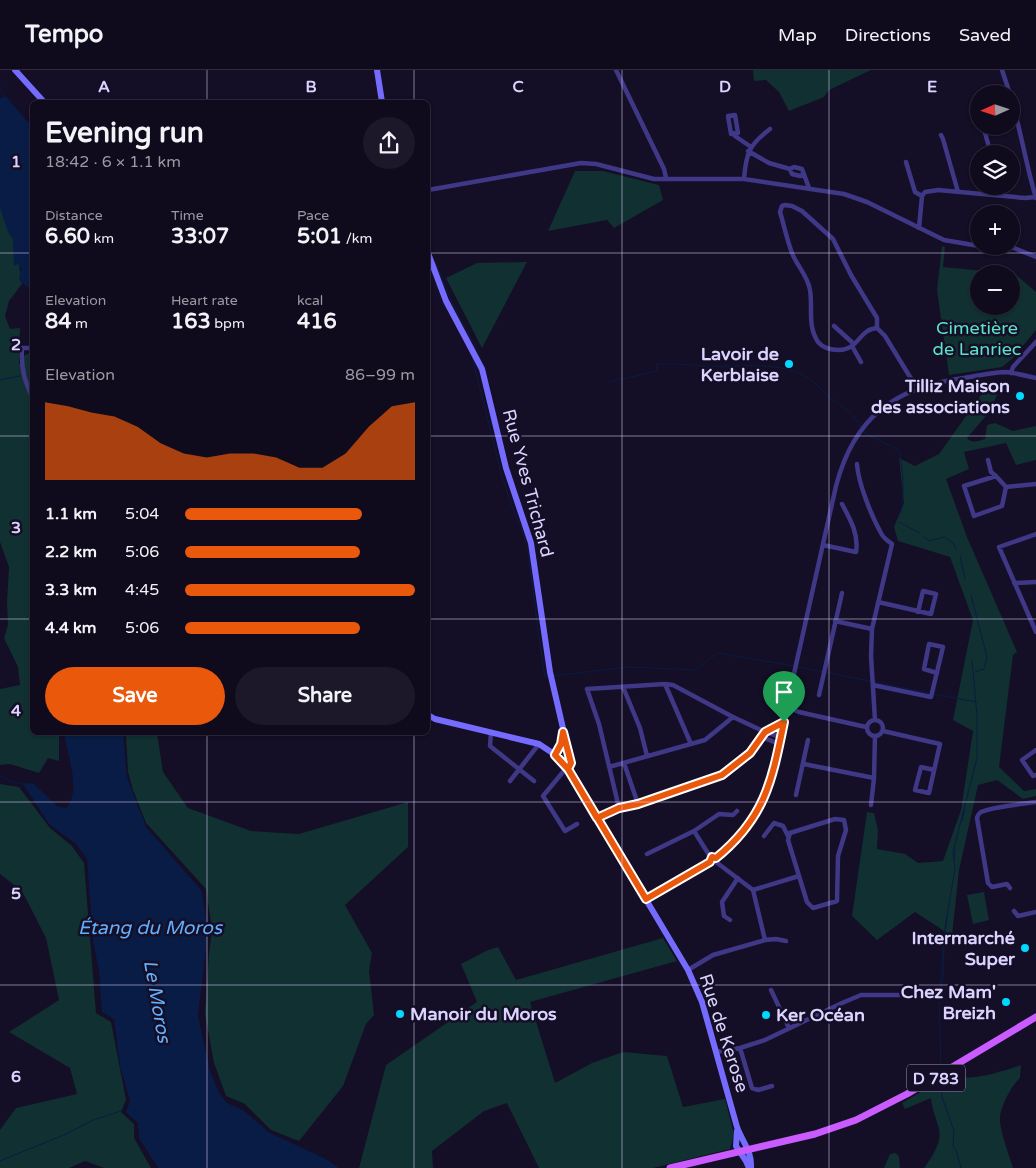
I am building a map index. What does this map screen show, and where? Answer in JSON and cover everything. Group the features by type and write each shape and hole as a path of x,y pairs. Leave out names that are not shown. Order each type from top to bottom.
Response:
{"main road":[{"path":"15,70 42,100"},
{"path":"378,70 382,100"},
{"name":"Rue Yves Trichard","path":"430,258 446,301 479,363 487,387 506,468 531,543 550,672 567,746"},
{"name":"Rue de Kerose","path":"430,716 435,719 538,744 556,755 568,769 688,970 702,1002 737,1127 752,1156 750,1168"},
{"path":"556,755 561,744 563,732"},
{"path":"556,755 564,754 567,746"},
{"path":"567,746 571,763 568,769"},
{"name":"D 783","path":"670,1168 830,1130 882,1108 1036,1018"},
{"name":"Rue de Kerose","path":"737,1127 736,1146 750,1168"}],"street":[{"path":"616,70 664,169 666,178"},
{"path":"1003,70 1007,85"},
{"path":"744,179 750,149 756,140 770,130"},
{"path":"734,133 750,149 769,163 790,169 792,174 800,176 804,174 809,188"},
{"path":"941,135 944,139 958,192"},
{"path":"993,195 1036,198 1020,135"},
{"path":"906,162 915,192 922,196"},
{"path":"430,190 580,164 596,164 654,178 744,179 844,194 859,199 944,240 970,244"},
{"path":"919,228 922,196 925,192 933,190 970,193"},
{"path":"782,206 792,206 802,212 834,239 851,275 878,318 877,328 865,331 853,345 839,350 825,348 818,342 810,315 810,290 804,272 792,254 780,212 782,206"},
{"path":"1020,250 1036,257"},
{"path":"834,326 853,345 861,362"},
{"path":"877,328 885,336 918,387"},
{"path":"1011,373 1013,367 1036,342"},
{"path":"30,348 22,348 24,378 30,392"},
{"path":"646,899 713,860 740,836 762,804 781,737 841,467 856,435 882,408 918,387 991,373 1011,373 1036,378"},
{"path":"988,460 991,472 1006,487"},
{"path":"857,464 864,492 882,535 892,544 872,629 871,656 874,720"},
{"path":"996,476 964,486 974,516 1002,506 1006,487"},
{"path":"1006,487 1036,484"},
{"path":"823,545 856,552 855,532 842,504"},
{"path":"1036,534 999,547 1036,632"},
{"path":"1014,583 1036,582"},
{"path":"878,602 918,612 931,614 936,594 923,591 918,612"},
{"path":"819,695 842,593"},
{"path":"835,622 872,629"},
{"path":"873,684 931,697 937,673 943,647 930,644 924,670 937,673"},
{"path":"664,684 691,744"},
{"path":"619,808 599,724 586,689 672,685 779,744"},
{"path":"623,687 640,728 647,756"},
{"path":"787,707 800,712 866,727"},
{"path":"609,767 705,740 732,717"},
{"path":"874,720 882,724 883,730 881,734 875,736 868,734 866,727 870,721 874,720"},
{"path":"597,818 619,808 638,804 722,775 750,753 764,735 784,722"},
{"path":"883,730 940,744 929,793 915,790 921,767 934,770"},
{"path":"491,732 490,746 534,781"},
{"path":"764,735 781,737"},
{"path":"871,805 875,736"},
{"path":"796,795 808,740"},
{"path":"510,781 538,744"},
{"path":"1036,750 1022,760 1033,776 1036,775"},
{"path":"624,763 638,804"},
{"path":"804,764 874,778"},
{"path":"568,769 563,772 544,796 565,831 578,824"},
{"path":"1010,888 1007,884 992,887 988,883 977,818 980,812 1036,802"},
{"path":"647,854 694,831 720,814 733,815 737,812"},
{"path":"764,836 774,823 783,826 788,836 809,906 813,908 837,900 838,856 846,830 844,820 835,819 790,833 788,836"},
{"path":"694,831 713,860 754,890 765,940"},
{"path":"754,890 799,876"},
{"path":"730,920 724,916 722,902 738,878"},
{"path":"1014,912 1018,916 1036,912"},
{"path":"688,970 713,955 765,940 776,939 786,941"},
{"path":"771,990 789,1028"},
{"path":"716,1052 740,1048 765,1040 861,995 902,996"},
{"path":"740,1048 752,1088 758,1090 772,1086"}],"green space":[{"path":"753,70 871,70 829,90 824,97 789,111 779,92 766,80 754,81"},
{"path":"575,171 603,171 659,185 663,200 614,228 607,220 548,231"},
{"path":"0,193 15,238 22,284 9,301 5,316 10,329 20,328 19,365 25,355 30,353 30,735 59,735 59,761 48,758 39,773 10,764 0,765 0,689 20,685 18,667 4,638 8,625 9,567 0,542"},
{"name":"Cimetière de Lanriec","path":"942,246 945,247 943,267 970,270 970,315 1020,315 1020,278 1036,292 1036,330 1012,359 1002,367 949,375 937,290"},
{"path":"527,262 482,348 446,278 477,263"},
{"path":"996,385 998,393 990,411 967,438 973,441 985,439 987,425 995,423 1013,431 1036,426 1036,460 1016,465 1006,443 964,452 969,469 946,479 967,537 1017,652 1013,655 999,767 1024,791 1036,789 1036,796 1023,799 997,780 978,785 959,870 952,936 915,912 877,940 852,916 867,812 874,813 878,830 877,849 905,854 918,863 943,861 961,810 973,731 953,720 973,620 950,557 898,541 894,527 904,503 899,458 915,466 939,454 981,395"},
{"path":"126,735 157,735 163,772 188,808 251,831 299,834 408,802 408,847 345,905 372,953 369,971 374,1015 366,1024 343,1086 299,1141 271,1130 245,1104 226,1096 214,1063 205,1014 212,929 206,889 146,823 128,772"},
{"path":"0,784 19,787 50,828 72,846 84,863 96,1013 111,1022 126,1100 121,1112 134,1124 134,1138 151,1168 104,1168 85,1161 69,1168 0,1168 0,1130 16,1108 77,1094 70,1068 9,1032 59,1000 46,938 22,891 0,874"},
{"path":"984,892 989,920 973,924 967,895"},
{"path":"663,938 677,961 530,1002 555,1083 592,1063 623,1052 667,1056 683,1107 725,1099 734,1134 730,1149 653,1168 539,1168 507,1103 484,1111 432,1151 433,1168 359,1168 386,1065 477,1002 461,964 498,947 516,980"},
{"path":"1021,1065 1020,1078 1006,1098 1000,1116 1002,1132 1013,1168 924,1168 938,1145 940,1134 931,1098 905,1109 902,1103 955,1072 960,1073 959,1077 966,1078 999,1072"},
{"path":"896,1153 899,1157 900,1168 884,1168 890,1154"}],"water":[{"path":"5,95 30,125 30,287 27,287 19,280 21,268 18,264 14,266 13,239 8,232 0,208 0,98"},
{"name":"Étang du Moros","path":"64,735 123,735 127,777 146,827 202,891 208,932 198,1015 210,1071 219,1092 227,1103 243,1110 270,1133 326,1159 339,1168 158,1168 139,1138 138,1123 126,1112 130,1101 120,1066 114,1019 102,1012 99,971 93,941 87,859 76,844 49,824 23,784 34,784 57,806 66,808 71,801 73,792 70,761"}],"waterway":[{"path":"0,86 3,96"},
{"path":"435,262 453,305 475,346 474,348"},
{"path":"472,357 501,473 528,550 545,677 549,676"},
{"path":"609,382 657,371 656,364 767,366 780,368 809,378 849,412 861,428"},
{"path":"0,380 20,376"},
{"path":"864,431 866,434 899,450 903,481 901,513"},
{"path":"899,522 920,533"},
{"path":"924,537 929,541 944,537 953,543 956,550"},
{"path":"960,556 965,579"},
{"path":"971,595 987,657 984,669 975,672"},
{"path":"553,676 627,667 695,670 718,653 794,666"},
{"path":"941,1071 939,999 945,928 955,869 953,852 977,758 977,716 972,660"},
{"path":"798,667 870,681"},
{"path":"874,682 929,693"},
{"path":"933,694 976,702"},
{"path":"0,776 12,782 23,784"},
{"path":"962,821 965,810"},
{"path":"954,860 955,849"},
{"path":"945,935 947,917"},
{"path":"941,987 944,947"},
{"path":"941,1078 942,1097 954,1131 953,1146 961,1168"},
{"path":"0,1161 66,1134 93,1120 121,1111"}],"place":[{"name":"Lavoir de Kerblaise","path":"789,364"},
{"name":"Tilliz Maison des associations","path":"1020,396"},
{"name":"Intermarché Super","path":"1025,948"},
{"name":"Chez Mam' Breizh","path":"1006,1002"},
{"name":"Manoir du Moros","path":"400,1014"},
{"name":"Ker Océan","path":"766,1015"}],"route":[{"path":"784,722 765,732 750,753 722,775 638,804 619,808 597,818 568,769 571,763 563,732 560,748 555,755 568,769 646,899 710,862 712,857 716,858 740,836 762,804 770,781 784,722"}],"water label":[{"name":"Le Moros","path":"158,1001"}]}
